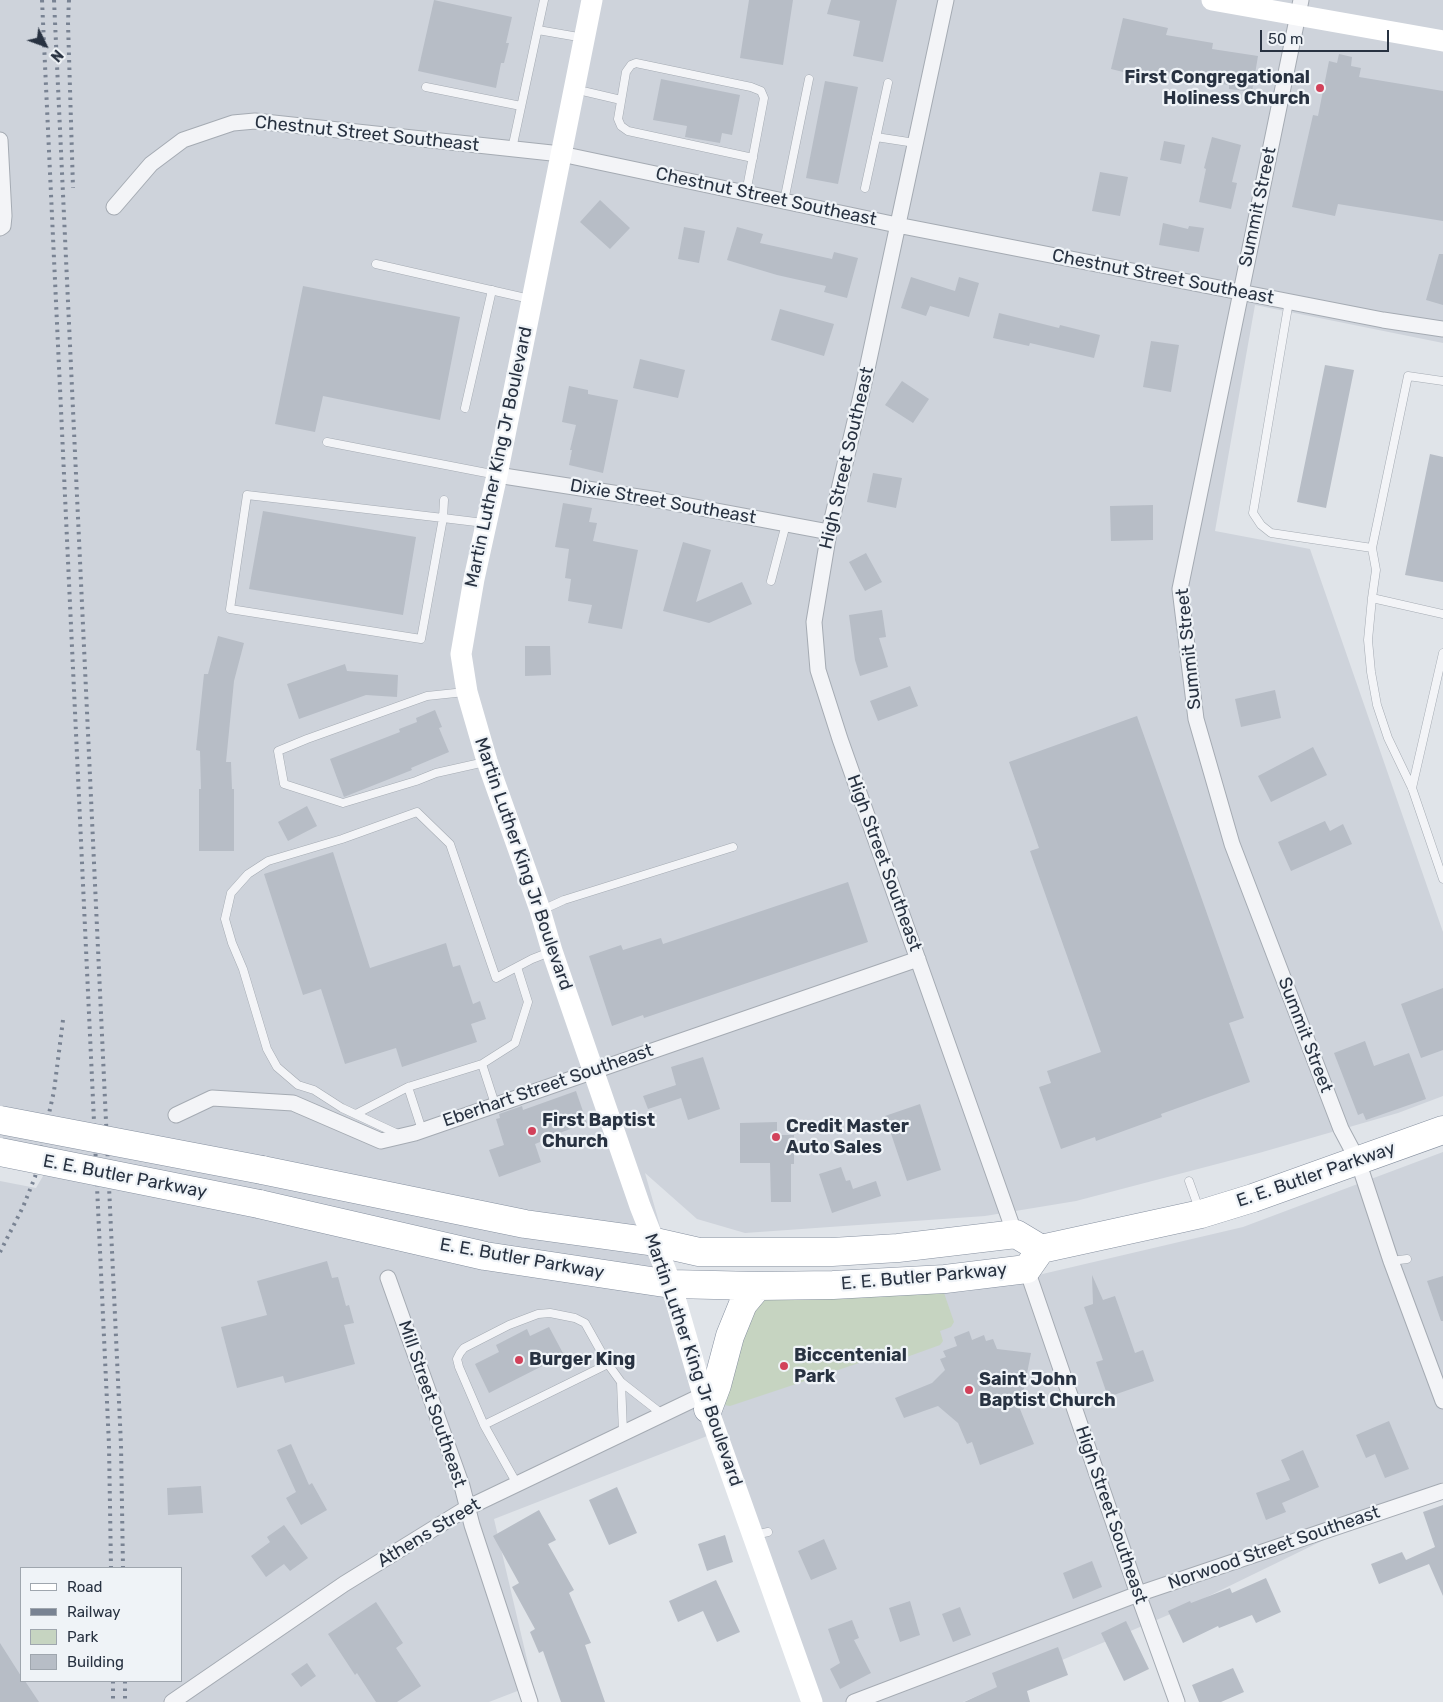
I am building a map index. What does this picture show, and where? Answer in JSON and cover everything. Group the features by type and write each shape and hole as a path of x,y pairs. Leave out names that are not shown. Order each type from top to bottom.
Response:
{"highway":[{"name":"E. E. Butler Parkway","path":"0,1120 262,1170 525,1224 655,1242 699,1252 832,1252 898,1248 1016,1234 1034,1259"},
{"name":"E. E. Butler Parkway","path":"0,1152 259,1204 486,1256 671,1284 833,1285 945,1279 1034,1259 1253,1198 1443,1130"},
{"path":"706,1402 717,1385 730,1336 742,1304 758,1286"}],"main road":[{"name":"Martin Luther King Jr Boulevard","path":"592,0 497,475 474,579 461,654 467,692 487,761 540,910 552,951 640,1206 671,1284 706,1402 761,1534 812,1702"},
{"path":"1212,0 1300,8 1443,41"}],"street":[{"name":"High Street Southeast","path":"946,0 864,383 829,532 814,622 818,670 840,739 1016,1234"},
{"name":"Summit Street","path":"1300,8 1180,589 1196,719 1232,844 1341,1129 1358,1160 1391,1261 1443,1400"},
{"name":"Chestnut Street Southeast","path":"114,207 151,164 184,140 239,122 254,121 561,154 898,225 1383,320 1443,329"},
{"path":"0,140 1,227"},
{"name":"Dixie Street Southeast","path":"497,475 658,500 829,532"},
{"name":"Eberhart Street Southeast","path":"176,1115 212,1098 292,1103 381,1141 422,1130 918,958"},
{"name":"High Street Southeast","path":"1034,1259 1138,1594 1177,1702"},
{"name":"Mill Street Southeast","path":"388,1278 462,1486 467,1508 530,1702"},
{"name":"Athens Street","path":"172,1702 344,1584 467,1508 662,1414 706,1402"},
{"name":"Norwood Street Southeast","path":"854,1702 1138,1594 1443,1491"}],"lane":[{"path":"512,148 544,0"},
{"path":"538,30 584,38"},
{"path":"746,193 764,98 761,92 751,87 636,63 631,65 626,72 618,119 628,131 752,158"},
{"path":"784,201 809,79"},
{"path":"865,188 888,84"},
{"path":"426,87 521,106"},
{"path":"574,89 621,100"},
{"path":"876,137 915,143"},
{"path":"376,264 532,299"},
{"path":"465,408 492,290"},
{"path":"1289,301 1253,513 1261,525 1271,533 1372,548"},
{"path":"1443,381 1408,376 1372,548 1376,570 1368,640 1377,705 1388,738 1412,788 1443,880"},
{"path":"327,442 497,475"},
{"path":"444,500 443,518 421,639 230,609 247,494 443,518 486,523"},
{"path":"771,581 786,524"},
{"path":"1372,598 1443,614"},
{"path":"1412,788 1443,653"},
{"path":"467,692 426,696 278,751 284,784 343,803 436,773 487,761"},
{"path":"403,1136 356,1114 314,1090 298,1085 277,1067 267,1049 243,969 232,943 225,919 231,893 248,874 268,861 342,839 417,812 450,844 496,978 552,951"},
{"path":"540,910 564,900 733,847"},
{"path":"356,1114 408,1087 482,1064 515,1043 528,1002 517,967"},
{"path":"482,1064 495,1104"},
{"path":"408,1087 422,1130"},
{"path":"1189,1181 1201,1214"},
{"path":"1391,1261 1407,1259"},
{"path":"517,1484 484,1425 457,1359 464,1348 528,1317 550,1313 575,1318 585,1323 608,1364 621,1382 662,1414"},
{"path":"484,1425 608,1364"},
{"path":"621,1382 623,1432"}],"shaded area":[{"path":"0,0 1443,0 1443,343 1255,305 1215,531 1310,549 1443,932 1443,1096 1398,1113 1259,1153 1076,1201 985,1216 745,1233 697,1219 645,1173 711,1405 758,1307 970,1291 1243,1227 1443,1152 1443,1482 1180,1610 963,1702 816,1702 720,1431 494,1519 533,1685 489,1702 0,1702 0,1181 36,1188 56,1154 0,1141"}],"green space":[{"path":"943,1290 954,1322 951,1327 940,1331 943,1341 940,1345 904,1358 901,1349 730,1406 724,1405 745,1321 763,1299"}],"building":[{"path":"434,0 512,17 506,43 509,43 504,63 501,63 496,88 418,71"},
{"path":"749,0 793,0 783,65 740,58"},
{"path":"831,0 897,0 883,62 853,56 860,21 827,14"},
{"path":"1123,18 1168,28 1166,35 1213,43 1212,49 1258,56 1252,92 1229,89 1229,85 1157,74 1156,80 1111,69"},
{"path":"1339,54 1352,57 1351,66 1361,68 1359,77 1443,91 1443,221 1338,204 1335,216 1292,207 1313,115 1318,116 1329,61 1337,63"},
{"path":"661,79 740,95 732,135 722,133 720,143 685,137 687,126 653,120"},
{"path":"825,81 858,87 838,184 806,178"},
{"path":"1212,137 1241,145 1232,182 1237,183 1231,209 1199,202 1206,169 1204,168"},
{"path":"1164,141 1185,145 1181,164 1160,160"},
{"path":"1100,172 1128,177 1120,216 1092,211"},
{"path":"600,200 630,228 610,249 580,222"},
{"path":"1163,223 1188,229 1189,226 1204,228 1199,252 1159,245"},
{"path":"684,227 705,231 699,263 678,259"},
{"path":"737,227 763,234 760,243 832,259 834,252 858,258 847,298 824,292 826,286 777,275 727,260"},
{"path":"1439,254 1443,254 1443,305 1426,300"},
{"path":"911,277 955,291 959,277 979,283 969,317 930,306 926,316 901,308"},
{"path":"303,286 460,317 440,420 323,396 315,432 275,424"},
{"path":"780,309 834,324 824,356 771,340"},
{"path":"999,313 1059,328 1060,325 1100,335 1094,358 1030,343 1029,346 993,338"},
{"path":"1151,341 1179,345 1171,392 1143,387"},
{"path":"640,359 685,370 678,398 633,388"},
{"path":"1325,365 1354,370 1326,508 1297,502"},
{"path":"902,381 929,399 913,423 885,405"},
{"path":"569,386 588,390 588,394 618,400 603,473 569,465 572,450 570,450 576,425 562,422"},
{"path":"1430,454 1443,457 1443,582 1405,575"},
{"path":"873,473 902,478 896,508 867,502"},
{"path":"563,503 592,508 589,522 597,523 593,541 638,550 622,629 588,623 592,605 568,601 571,579 565,578 569,549 555,547"},
{"path":"1153,505 1153,540 1111,541 1110,506"},
{"path":"263,511 416,537 403,615 249,589"},
{"path":"683,542 711,550 696,602 742,582 752,604 709,623 663,611"},
{"path":"866,553 882,582 865,591 849,562"},
{"path":"882,610 886,637 879,638 888,667 860,676 855,660 849,615"},
{"path":"218,636 244,643 234,681 226,762 231,762 232,789 234,789 234,851 199,851 200,751 196,750 204,674 208,674"},
{"path":"525,646 550,646 551,675 525,676"},
{"path":"345,664 347,671 398,675 397,697 366,695 299,719 287,684"},
{"path":"910,686 918,706 878,721 870,701"},
{"path":"1275,690 1281,718 1241,727 1235,699"},
{"path":"435,710 442,727 439,728 449,752 411,768 412,770 344,797 330,759 400,732 399,729 417,722 416,718"},
{"path":"1137,716 1244,1018 1229,1023 1250,1082 1161,1114 1162,1117 1096,1141 1095,1137 1061,1149 1039,1087 1051,1083 1047,1071 1101,1052 1030,851 1039,848 1009,762"},
{"path":"1313,747 1327,775 1271,802 1258,776"},
{"path":"307,806 317,826 288,841 278,822"},
{"path":"1325,821 1330,831 1343,824 1352,844 1291,871 1278,842"},
{"path":"333,852 370,968 446,943 453,967 460,965 473,1004 480,1001 486,1019 471,1024 477,1042 402,1067 396,1048 345,1064 321,989 303,995 264,874"},
{"path":"848,882 868,942 644,1018 643,1015 612,1026 589,956 621,945 623,950 661,938 663,944"},
{"path":"1443,988 1443,1050 1421,1058 1401,1004"},
{"path":"1365,1041 1374,1066 1409,1053 1426,1099 1366,1120 1363,1113 1358,1115 1334,1053"},
{"path":"703,1057 720,1109 688,1120 681,1098 648,1109 643,1096 676,1085 671,1067"},
{"name":"First Baptist Church","path":"576,1091 587,1123 540,1140 540,1142 535,1144 541,1162 499,1177 489,1150 504,1145 496,1119 500,1118 499,1114 522,1106 523,1110"},
{"path":"920,1104 941,1170 907,1181 885,1116"},
{"path":"777,1122 777,1135 794,1135 794,1164 791,1164 791,1202 771,1202 770,1163 740,1163 740,1123"},
{"path":"841,1167 846,1181 850,1180 853,1189 876,1181 881,1196 832,1213 819,1174"},
{"path":"327,1261 332,1278 338,1277 346,1306 349,1305 354,1323 344,1325 355,1364 285,1383 283,1376 237,1388 221,1327 267,1315 257,1281"},
{"path":"1092,1275 1103,1300 1115,1296 1135,1353 1143,1350 1154,1381 1108,1397 1096,1362 1103,1360 1084,1307 1093,1304"},
{"path":"1443,1276 1443,1321 1441,1321 1427,1281"},
{"name":"Burger King","path":"549,1327 564,1355 489,1393 475,1364 499,1352 496,1345 527,1329 530,1336"},
{"name":"Saint John Baptist Church","path":"969,1331 972,1340 984,1335 986,1341 993,1339 997,1349 1031,1353 1020,1409 1034,1444 980,1465 972,1442 967,1444 958,1423 938,1406 904,1418 895,1398 932,1383 945,1370 940,1359 946,1357 943,1351 957,1346 954,1337"},
{"path":"1389,1421 1409,1469 1385,1478 1375,1454 1366,1458 1356,1435"},
{"path":"291,1444 309,1485 312,1483 327,1510 301,1525 286,1498 296,1492 277,1450"},
{"path":"1303,1450 1319,1487 1282,1503 1286,1512 1266,1520 1256,1493 1290,1480 1281,1460"},
{"path":"201,1486 203,1513 168,1515 167,1488"},
{"path":"617,1487 637,1533 609,1545 589,1500"},
{"path":"1443,1505 1443,1596 1429,1564 1379,1584 1371,1564 1402,1552 1406,1560 1435,1547 1423,1512"},
{"path":"539,1510 556,1540 548,1544 574,1590 569,1593 591,1643 585,1645 605,1702 561,1702 543,1651 539,1653 530,1632 535,1629 512,1587 519,1583 493,1536"},
{"path":"284,1525 308,1558 290,1571 284,1564 266,1577 251,1556 270,1542 267,1537"},
{"path":"725,1535 733,1562 707,1571 698,1544"},
{"path":"824,1539 837,1569 811,1580 798,1551"},
{"path":"1092,1561 1102,1587 1073,1599 1063,1573"},
{"path":"1266,1578 1281,1612 1256,1623 1252,1615 1219,1628 1218,1626 1183,1643 1168,1611 1190,1601 1191,1603 1230,1588 1232,1593"},
{"path":"716,1580 740,1632 717,1642 703,1611 678,1622 669,1601"},
{"path":"910,1601 920,1635 900,1642 889,1608"},
{"path":"376,1602 403,1643 396,1648 421,1686 397,1702 376,1702 357,1673 355,1675 328,1634"},
{"path":"960,1607 971,1635 953,1642 942,1614"},
{"path":"852,1620 859,1638 854,1640 871,1673 840,1689 830,1669 840,1663 828,1629"},
{"path":"1126,1621 1149,1669 1124,1681 1101,1633"},
{"path":"0,1643 20,1674 20,1682 26,1682 39,1702 0,1702"},
{"path":"1058,1647 1068,1675 1027,1691 1030,1702 964,1702 997,1687 992,1673"},
{"path":"307,1663 316,1676 301,1687 291,1674"},
{"path":"1233,1668 1244,1692 1221,1702 1199,1702 1192,1685"}],"railway":[{"path":"42,0 109,1445 111,1567"},
{"path":"54,0 121,1445 123,1567"},
{"path":"69,0 73,188"},
{"path":"0,1252 23,1207 35,1177 54,1091 63,1020"},
{"path":"113,1682 113,1702"},
{"path":"125,1682 125,1702"}],"place":[{"name":"First Congregational Holiness Church","path":"1320,88"},
{"name":"First Baptist Church","path":"532,1131"},
{"name":"Credit Master Auto Sales","path":"776,1137"},
{"name":"Burger King","path":"519,1360"},
{"name":"Biccentenial Park","path":"784,1366"},
{"name":"Saint John Baptist Church","path":"969,1390"}]}
